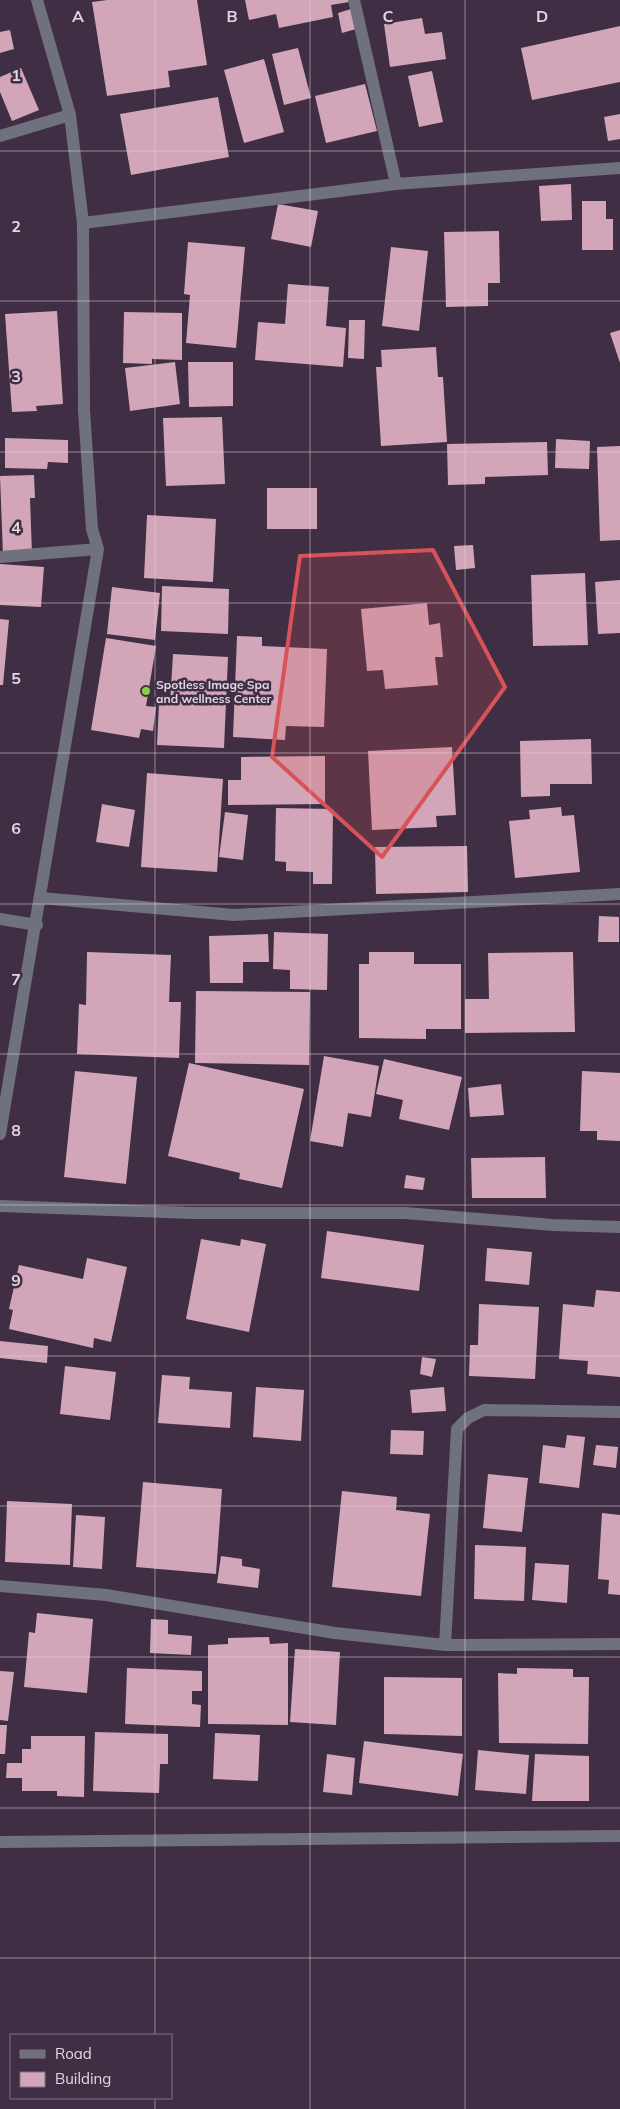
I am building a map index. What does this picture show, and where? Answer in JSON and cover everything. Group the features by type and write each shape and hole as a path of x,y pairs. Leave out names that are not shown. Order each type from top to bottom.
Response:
{"street":[{"path":"0,1134 37,925 98,549 92,529 84,410 84,223 70,115 37,0"},
{"path":"354,0 396,184"},
{"path":"0,136 70,115"},
{"path":"84,223 396,184 620,168"},
{"path":"0,557 98,549"},
{"path":"41,898 234,915 620,894"},
{"path":"0,918 37,925"},
{"path":"0,1206 193,1213 405,1213 553,1225 620,1227"},
{"path":"445,1645 457,1429 468,1418 484,1410 620,1412"},
{"path":"0,1586 106,1595 335,1633 445,1645 620,1644"},
{"path":"0,1842 620,1836"}],"highlighted area":[{"path":"433,550 505,687 382,857 272,757 300,556"}],"building":[{"path":"107,0 197,0 207,65 168,71 170,87 107,96 92,2"},
{"path":"245,0 348,0 349,2 331,5 333,17 279,28 276,14 249,20"},
{"path":"351,9 356,29 342,33 338,13"},
{"path":"422,18 425,34 442,32 446,59 390,67 384,24"},
{"path":"620,26 620,82 532,100 521,48"},
{"path":"10,30 14,49 0,53 0,32"},
{"path":"298,48 311,98 284,105 272,54"},
{"path":"264,59 284,132 244,143 224,70"},
{"path":"21,68 39,110 12,121 0,92 0,77"},
{"path":"432,71 443,122 419,127 408,76"},
{"path":"365,84 377,131 326,143 315,96"},
{"path":"218,97 229,157 131,175 120,114"},
{"path":"620,114 620,139 608,141 604,117"},
{"path":"571,184 572,220 541,221 539,186"},
{"path":"582,201 606,201 606,219 613,219 613,250 582,250"},
{"path":"278,204 318,211 311,247 271,239"},
{"path":"499,231 500,283 488,283 488,306 446,307 444,232"},
{"path":"188,242 245,247 236,348 186,343 190,295 184,294"},
{"path":"391,247 428,251 419,331 382,326"},
{"path":"288,284 329,287 326,326 346,328 343,367 255,360 258,322 285,324"},
{"path":"57,311 63,404 36,406 37,411 12,412 5,314"},
{"path":"124,312 182,313 182,360 152,359 152,364 123,363"},
{"path":"349,320 365,320 364,359 348,358"},
{"path":"620,330 620,363 610,333"},
{"path":"436,347 438,377 443,377 447,442 381,446 376,367 382,367 381,350"},
{"path":"175,362 180,404 130,411 125,368"},
{"path":"188,362 233,362 233,406 189,407"},
{"path":"222,417 225,484 166,486 163,418"},
{"path":"5,438 68,440 68,463 48,462 47,469 5,468"},
{"path":"556,439 590,441 589,469 555,468"},
{"path":"547,442 548,475 485,477 485,484 448,485 447,444"},
{"path":"620,446 620,540 600,541 597,447"},
{"path":"34,475 35,498 30,498 32,554 3,555 0,476"},
{"path":"267,488 317,488 317,529 267,529"},
{"path":"147,515 216,519 213,582 144,578"},
{"path":"473,545 475,568 456,570 454,546"},
{"path":"0,564 44,567 41,607 0,605"},
{"path":"585,573 588,645 533,646 531,575"},
{"path":"620,580 620,633 598,634 595,582"},
{"path":"162,586 229,589 228,634 161,631"},
{"path":"112,587 160,593 155,640 107,634"},
{"path":"427,603 429,625 440,623 443,657 435,657 438,685 385,689 383,670 367,671 361,609"},
{"path":"0,619 9,620 3,685 0,685"},
{"path":"237,636 262,637 262,646 327,649 324,727 286,726 285,740 233,737"},
{"path":"106,638 156,646 146,706 156,707 153,731 141,729 139,738 91,730"},
{"path":"173,654 228,657 224,748 157,745 159,703 170,704"},
{"path":"591,739 592,784 550,784 550,796 521,797 520,741"},
{"path":"452,747 456,815 436,816 437,827 372,830 368,751"},
{"path":"325,756 325,804 228,805 228,780 241,780 241,757"},
{"path":"147,773 223,779 217,872 141,867"},
{"path":"102,804 135,810 129,847 96,842"},
{"path":"561,807 562,816 574,815 580,872 515,878 509,821 530,819 529,810"},
{"path":"276,808 333,809 332,884 313,884 313,872 286,871 286,862 275,861"},
{"path":"225,812 248,815 243,860 219,857"},
{"path":"467,846 468,892 376,894 375,847"},
{"path":"599,916 619,917 619,942 598,942"},
{"path":"274,932 328,934 327,990 290,989 290,970 273,969"},
{"path":"268,934 269,962 243,962 243,983 210,983 209,936"},
{"path":"87,952 171,955 169,1002 181,1002 179,1058 77,1054 79,1004 86,1005"},
{"path":"369,952 414,952 414,964 461,964 461,1029 426,1029 426,1039 359,1038 359,964 369,964"},
{"path":"573,952 575,1032 465,1033 465,999 489,999 488,953"},
{"path":"196,991 310,992 309,1065 195,1063"},
{"path":"324,1056 379,1066 371,1117 348,1113 343,1147 310,1141"},
{"path":"384,1059 462,1077 449,1130 399,1119 403,1100 376,1094"},
{"path":"189,1063 304,1089 282,1188 239,1179 240,1173 168,1156"},
{"path":"75,1071 137,1077 126,1184 64,1177"},
{"path":"582,1071 620,1073 620,1141 597,1140 597,1131 580,1131"},
{"path":"501,1084 504,1115 470,1117 468,1088"},
{"path":"545,1157 546,1198 472,1198 471,1158"},
{"path":"406,1175 425,1178 423,1190 404,1188"},
{"path":"327,1231 424,1245 419,1291 321,1278"},
{"path":"201,1239 240,1246 241,1239 266,1244 249,1332 186,1319"},
{"path":"487,1248 532,1252 529,1285 485,1281"},
{"path":"87,1258 127,1267 111,1342 94,1338 93,1348 9,1329 13,1310 9,1309 19,1265 83,1279"},
{"path":"596,1290 620,1292 620,1377 587,1374 588,1361 559,1359 563,1304 594,1307"},
{"path":"479,1304 539,1307 535,1379 469,1376 470,1345 478,1345"},
{"path":"0,1341 48,1346 47,1363 0,1358"},
{"path":"422,1357 436,1359 432,1377 420,1374"},
{"path":"65,1366 116,1372 110,1420 60,1414"},
{"path":"162,1375 190,1377 189,1389 232,1392 230,1428 158,1423"},
{"path":"256,1387 304,1390 301,1441 253,1437"},
{"path":"444,1387 446,1411 412,1413 410,1390"},
{"path":"391,1430 424,1431 423,1455 390,1454"},
{"path":"567,1435 585,1437 579,1488 539,1483 543,1445 565,1448"},
{"path":"596,1445 618,1447 616,1468 593,1465"},
{"path":"488,1474 528,1478 522,1532 483,1528"},
{"path":"143,1482 222,1489 216,1574 136,1567"},
{"path":"342,1491 397,1497 396,1510 430,1514 421,1596 332,1587"},
{"path":"7,1501 72,1504 70,1565 5,1562"},
{"path":"602,1513 620,1515 620,1595 608,1594 609,1580 598,1579"},
{"path":"76,1515 105,1517 102,1569 73,1567"},
{"path":"475,1545 526,1547 524,1601 474,1599"},
{"path":"221,1556 242,1559 242,1566 260,1569 258,1588 217,1583"},
{"path":"535,1563 569,1565 567,1603 532,1600"},
{"path":"37,1613 93,1619 87,1693 24,1687 29,1632 35,1633"},
{"path":"151,1619 168,1620 168,1634 192,1636 191,1655 150,1653"},
{"path":"269,1637 270,1644 288,1643 288,1725 208,1724 208,1645 228,1644 228,1638"},
{"path":"295,1649 340,1652 336,1725 290,1722"},
{"path":"127,1668 202,1671 202,1691 192,1691 192,1704 201,1705 200,1727 125,1724"},
{"path":"517,1668 573,1669 573,1677 589,1677 588,1744 499,1743 498,1673 517,1674"},
{"path":"0,1671 14,1672 8,1721 0,1720"},
{"path":"384,1677 462,1678 462,1736 384,1734"},
{"path":"0,1725 7,1725 5,1754 0,1754"},
{"path":"95,1732 168,1734 168,1764 160,1764 159,1793 93,1791"},
{"path":"215,1733 260,1735 258,1781 213,1779"},
{"path":"31,1736 85,1736 84,1797 57,1796 57,1791 22,1791 22,1778 6,1778 7,1763 22,1763 22,1749 31,1749"},
{"path":"364,1741 463,1754 458,1796 359,1783"},
{"path":"478,1750 529,1755 526,1794 475,1790"},
{"path":"327,1754 355,1758 352,1795 323,1792"},
{"path":"535,1754 589,1756 589,1801 532,1801"}],"place":[{"name":"Spotless Image Spa and wellness Center","path":"146,691"}]}
